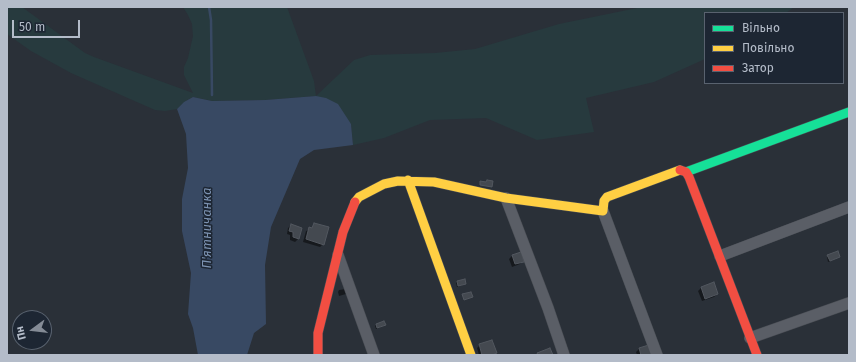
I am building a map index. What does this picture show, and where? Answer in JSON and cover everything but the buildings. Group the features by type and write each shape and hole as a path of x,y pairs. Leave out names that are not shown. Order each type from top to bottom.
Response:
{"street":[{"path":"657,355 603,211 604,201 607,197 680,170 686,172 849,112"},
{"path":"686,172 720,256 757,355"},
{"path":"318,355 318,333 343,232 353,205 359,197 371,190 384,184 398,181 408,180 434,182 506,198 603,211"},
{"path":"408,180 471,355"},
{"path":"506,198 548,308 564,355"},
{"path":"720,256 849,207"},
{"path":"338,256 374,355"},
{"path":"750,338 849,302"}],"green space":[{"path":"7,7 22,7 85,53 193,93 184,75 184,67 188,58 193,36 192,24 183,7 287,7 314,81 316,96 265,100 212,101 193,97 177,109 165,111 155,110 71,73 31,51 7,34"},
{"path":"642,7 794,7 787,12 704,12 704,59 654,82 586,98 594,132 537,140 486,118 430,120 384,138 353,145 351,124 316,96 354,60 370,55 435,53 475,49 559,24"}],"water":[{"path":"316,96 326,98 338,104 351,124 353,145 314,150 300,159 271,227 265,265 266,324 254,333 247,355 198,355 193,328 188,314 191,273 182,231 182,199 188,168 186,134 177,109 184,102 193,97 212,101 265,100"}],"waterway":[{"name":"П'ятничанка","path":"209,7 211,20 212,95"}],"traffic: fast":[{"path":"686,172 849,112"}],"traffic: slow":[{"path":"355,202 359,197 384,184 398,181 434,182 506,198 603,211 604,201 607,197 680,170"},
{"path":"408,180 471,355"}],"traffic: jam":[{"path":"680,170 686,172 689,177 757,355"},
{"path":"318,355 318,333 343,232 355,202"}]}
